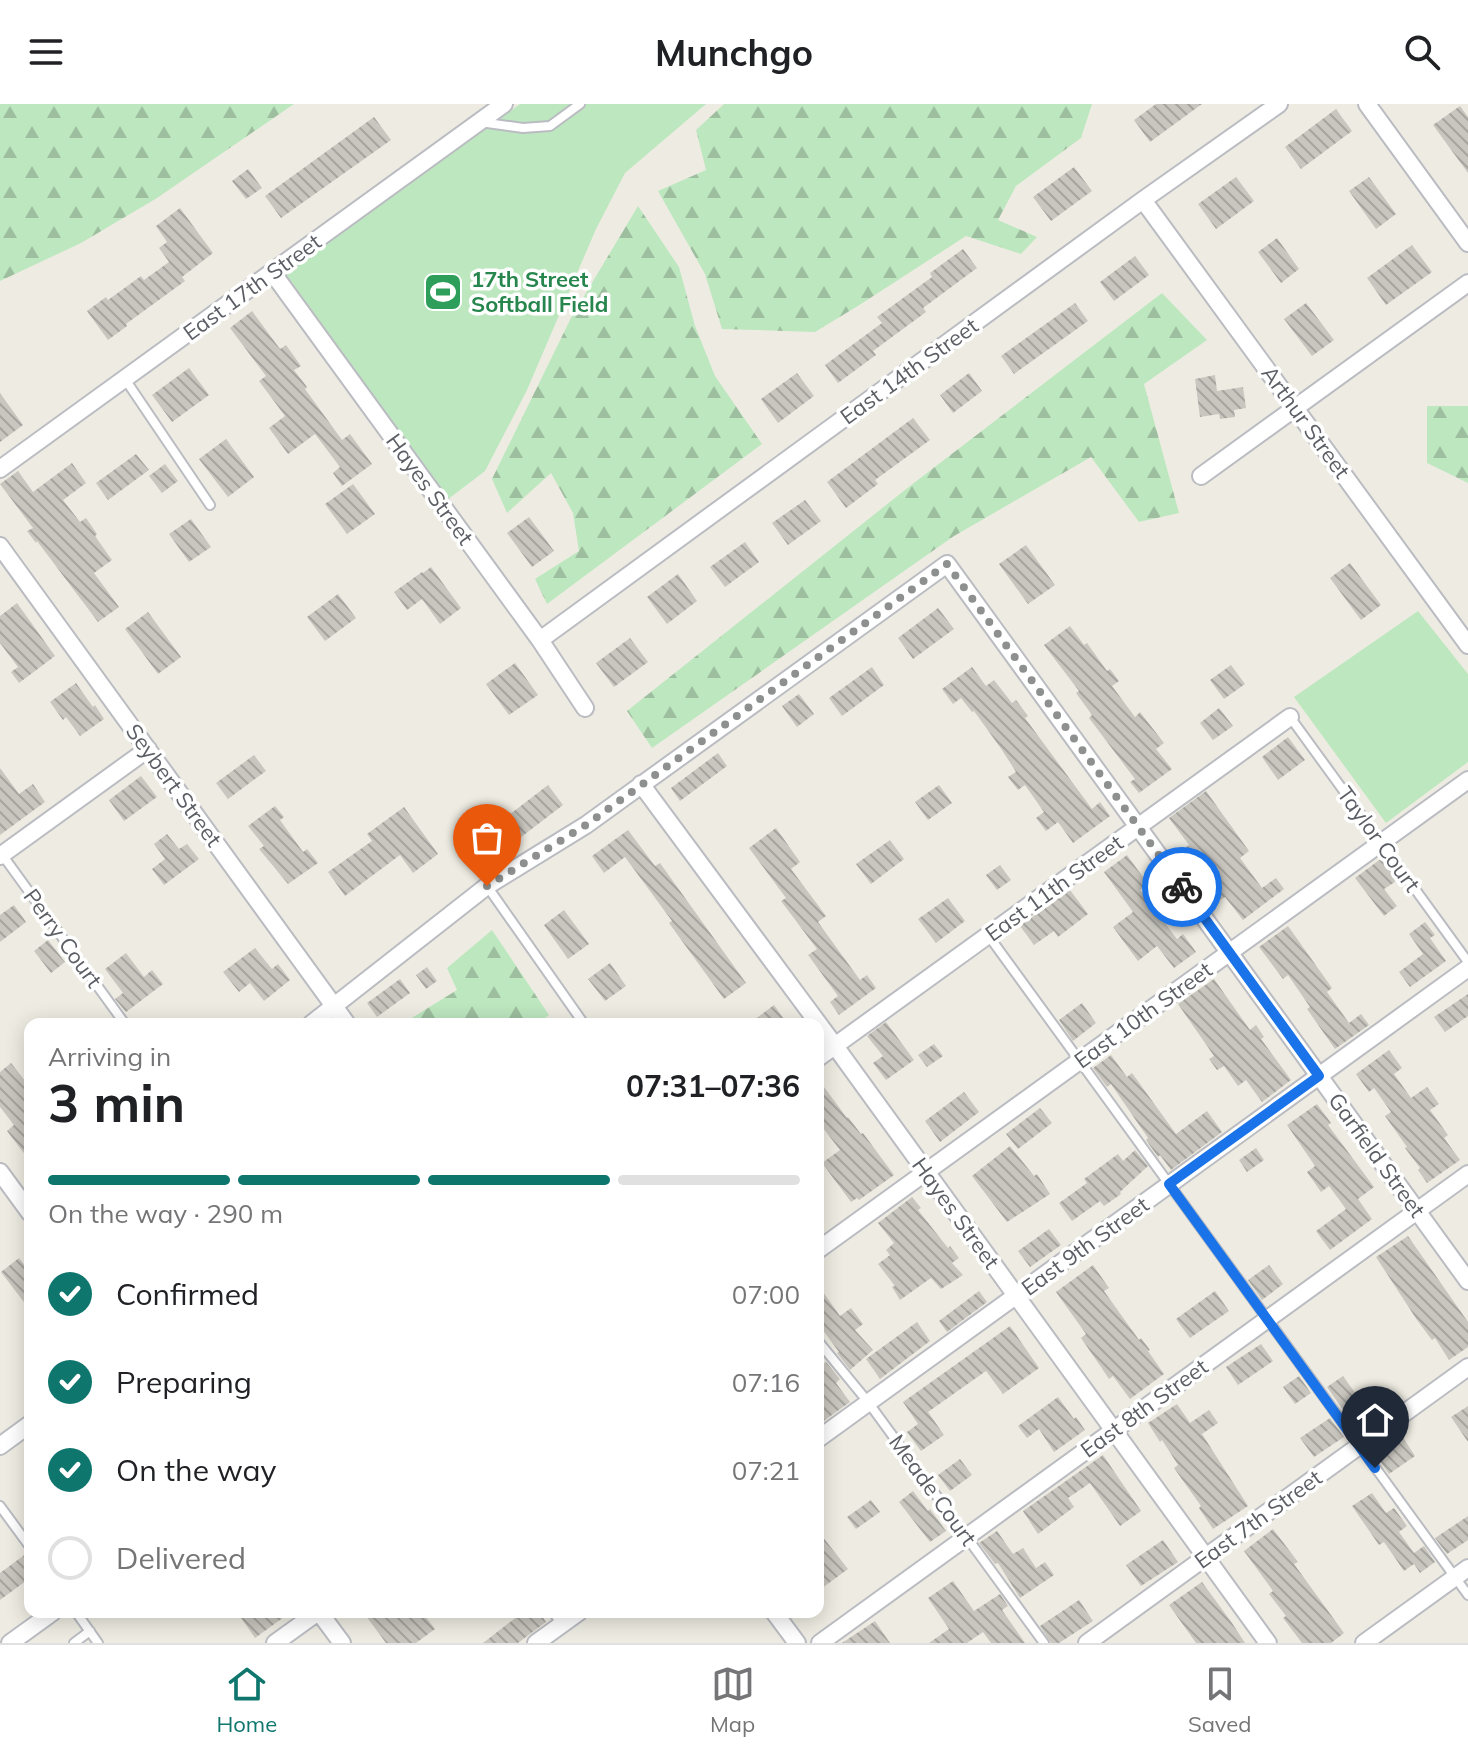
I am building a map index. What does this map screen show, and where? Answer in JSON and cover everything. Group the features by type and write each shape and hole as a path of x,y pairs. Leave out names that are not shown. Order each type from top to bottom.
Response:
{"street":[{"name":"East 17th Street","path":"0,469 504,104"},
{"name":"East 14th Street","path":"540,640 1279,104"},
{"path":"1367,104 1468,243"},
{"name":"Arthur Street","path":"1143,200 1468,645"},
{"name":"Hayes Street","path":"272,272 540,640 585,708"},
{"path":"1201,476 1468,283"},
{"name":"Seybert Street","path":"0,546 343,1018"},
{"name":"Garfield Street","path":"641,784 947,564 1468,1281"},
{"name":"East 11th Street","path":"824,1054 1290,717"},
{"path":"1,854 148,749"},
{"name":"East 10th Street","path":"824,1246 1468,780"},
{"path":"319,1018 487,886 586,825 641,784"},
{"name":"Hayes Street","path":"641,784 814,1018"},
{"name":"East 9th Street","path":"824,1435 1468,968"},
{"name":"Hayes Street","path":"824,1031 1268,1643"},
{"path":"0,1172 24,1205"},
{"name":"East 8th Street","path":"820,1643 1468,1174"},
{"name":"East 7th Street","path":"1087,1643 1468,1367"},
{"path":"0,1446 24,1428"},
{"path":"1364,1643 1462,1572"},
{"path":"10,1643 45,1618"},
{"path":"275,1643 310,1618"},
{"path":"323,1618 342,1643"},
{"path":"536,1643 557,1618"},
{"path":"778,1618 797,1643"}],"lane":[{"path":"479,122 523,128 550,126 580,104"},
{"path":"125,379 210,505"},
{"name":"Taylor Court","path":"1290,717 1468,962"},
{"name":"Perry Court","path":"1,854 121,1018"},
{"path":"487,886 580,1018"},
{"path":"988,935 1359,1446 1462,1572 1468,1595"},
{"name":"Meade Court","path":"824,1348 868,1402 1044,1643"},
{"path":"0,1506 24,1539"},
{"path":"80,1618 98,1643"},
{"path":"74,1643 90,1631"}],"green space":[{"path":"0,104 294,104 157,198 81,243 0,281"},
{"path":"520,104 706,104 625,173 596,229 527,390 485,471 447,500 285,273"},
{"path":"724,104 1092,104 1081,138 1016,186 998,220 1037,237 1021,254 966,236 815,332 722,329 705,274 658,191 706,170 696,130"},
{"path":"638,206 679,267 695,326 715,376 762,444 547,604 535,579 579,551 573,513 551,473 507,513 492,479 571,318"},
{"path":"1162,293 1207,340 1144,384 1179,513 1139,522 1091,457 954,536 652,748 627,711 910,486"},
{"path":"1427,406 1468,406 1468,483 1427,463"},
{"path":"1418,611 1468,674 1468,762 1386,823 1294,697"},
{"path":"492,930 549,1015 545,1018 412,1018 457,990 447,968"}],"building":[{"path":"1156,104 1202,104 1150,142 1134,120"},
{"path":"1460,106 1468,117 1468,173 1433,125"},
{"path":"1336,109 1352,131 1301,169 1285,147"},
{"path":"374,117 391,140 281,218 265,196"},
{"path":"1074,167 1092,191 1051,221 1033,197"},
{"path":"248,169 262,188 246,199 232,181"},
{"path":"1236,177 1254,201 1216,229 1198,204"},
{"path":"1369,177 1396,214 1376,229 1349,191"},
{"path":"180,208 213,253 182,277 185,281 108,340 87,311 141,276 144,280 169,262 159,248 167,242 156,226"},
{"path":"1277,238 1299,269 1281,283 1258,252"},
{"path":"1412,245 1432,272 1386,305 1367,278"},
{"path":"963,249 977,268 923,308 926,312 873,351 876,355 838,383 825,365 882,323 877,317 932,277 930,273"},
{"path":"1135,256 1149,275 1114,301 1100,282"},
{"path":"1075,303 1088,321 1014,374 1001,356"},
{"path":"1306,303 1334,340 1312,356 1284,319"},
{"path":"252,311 280,349 286,345 301,366 294,370 342,440 350,434 372,464 342,486 333,473 340,467 315,434 288,454 269,428 285,416 259,381 266,376 230,328"},
{"path":"189,368 209,395 172,422 152,395"},
{"path":"797,373 814,396 778,423 761,399"},
{"path":"969,373 982,391 953,413 940,395"},
{"path":"1215,375 1217,391 1243,387 1246,408 1234,410 1235,417 1220,419 1219,414 1200,417 1195,379"},
{"path":"0,393 23,425 0,442"},
{"path":"913,418 930,440 875,480 878,484 846,508 827,482"},
{"path":"226,439 254,477 228,497 199,459"},
{"path":"136,454 149,470 108,500 96,483"},
{"path":"72,463 86,483 63,500 80,522 86,518 112,560 94,573 119,607 98,622 27,531 33,528 0,484 18,471 33,492"},
{"path":"165,464 178,481 162,493 149,476"},
{"path":"353,484 375,514 347,534 325,504"},
{"path":"805,500 821,521 788,545 772,523"},
{"path":"529,517 554,551 532,567 507,533"},
{"path":"191,519 211,547 189,562 169,534"},
{"path":"745,542 759,562 725,587 710,567"},
{"path":"1026,545 1055,585 1028,604 999,564"},
{"path":"1350,563 1381,605 1361,620 1330,578"},
{"path":"431,567 461,608 440,624 422,599 407,610 394,592"},
{"path":"678,574 697,601 667,624 647,597"},
{"path":"338,594 356,618 325,641 307,617"},
{"path":"17,603 55,656 19,683 11,672 18,667 0,643 0,616"},
{"path":"938,608 954,629 913,659 898,638"},
{"path":"148,612 181,657 158,674 125,629"},
{"path":"1070,626 1119,681 1112,686 1135,717 1140,712 1164,743 1156,749 1172,769 1139,793 1130,782 1135,779 1089,718 1092,715 1076,693 1079,691 1044,645"},
{"path":"630,638 648,662 614,687 596,663"},
{"path":"515,663 538,695 509,715 486,684"},
{"path":"1231,665 1245,684 1224,699 1210,680"},
{"path":"872,667 884,685 842,716 829,698"},
{"path":"972,667 986,686 994,680 1012,703 1016,700 1028,716 1025,718 1092,809 1100,802 1110,816 1073,843 1058,822 1046,831 1036,818 1044,812 1025,785 1018,790 1008,777 1016,772 974,711 961,698 953,704 942,689"},
{"path":"76,683 104,719 80,736 50,702"},
{"path":"799,694 814,714 797,727 782,706"},
{"path":"1219,708 1233,726 1213,740 1200,723"},
{"path":"1288,737 1305,760 1278,780 1262,757"},
{"path":"718,753 727,766 680,801 671,788"},
{"path":"254,755 266,771 228,799 216,783"},
{"path":"0,768 19,794 33,784 45,802 0,835"},
{"path":"141,776 157,797 124,821 109,800"},
{"path":"548,785 563,805 516,841 501,821"},
{"path":"939,785 952,803 928,820 915,802"},
{"path":"1206,791 1249,851 1240,858 1262,888 1276,878 1284,889 1243,920 1225,897 1220,900 1209,886 1212,884 1185,848 1189,845 1169,818"},
{"path":"275,806 284,817 280,820 303,852 307,849 318,863 288,884 259,849 264,846 248,826"},
{"path":"404,807 438,854 413,873 400,855 345,896 328,872 372,841 367,834"},
{"path":"776,828 800,862 791,869 826,916 818,922 860,980 867,975 876,988 839,1015 830,1002 838,996 808,955 817,949 781,901 786,898 749,848"},
{"path":"628,830 655,866 660,863 746,983 724,999 625,857 604,873 592,856"},
{"path":"167,834 179,849 187,844 199,859 164,885 152,869 165,859 154,844"},
{"path":"890,840 904,859 871,884 856,864"},
{"path":"1127,855 1148,884 1140,890 1177,939 1183,934 1196,952 1174,968 1157,946 1138,961 1113,927 1133,912 1104,872"},
{"path":"1382,858 1398,880 1384,889 1397,906 1384,916 1355,878"},
{"path":"1000,865 1011,880 997,890 986,875"},
{"path":"1070,890 1088,914 1058,937 1054,931 1034,945 1020,926"},
{"path":"948,898 965,921 936,943 918,919"},
{"path":"14,905 26,922 0,942 0,915"},
{"path":"564,910 589,944 568,959 544,925"},
{"path":"1425,922 1435,935 1430,938 1446,961 1410,987 1399,972 1423,954 1409,934"},
{"path":"1288,926 1332,988 1327,992 1349,1023 1361,1014 1369,1025 1335,1049 1288,975 1283,979 1259,947"},
{"path":"48,940 65,962 51,973 34,951"},
{"path":"255,948 272,969 278,964 290,980 264,1001 250,983 239,992 223,972"},
{"path":"126,953 144,977 152,970 163,984 126,1012 115,999 123,993 105,969"},
{"path":"610,963 626,986 605,1001 588,979"},
{"path":"427,967 437,981 426,989 416,975"},
{"path":"400,979 410,993 377,1017 367,1003"},
{"path":"1214,979 1250,1030 1256,1025 1264,1037 1261,1039 1291,1080 1262,1102 1246,1080 1238,1086 1224,1066 1217,1070 1209,1059 1214,1056 1178,1004"},
{"path":"1468,994 1468,1016 1445,1032 1434,1017"},
{"path":"1082,1003 1096,1023 1073,1041 1059,1020"},
{"path":"774,1005 783,1018 757,1018"},
{"path":"886,1022 914,1060 886,1080 873,1063 883,1056 867,1036"},
{"path":"934,1044 943,1056 927,1067 918,1055"},
{"path":"1389,1050 1402,1068 1394,1074 1411,1098 1427,1087 1439,1104 1430,1110 1448,1135 1444,1138 1460,1160 1427,1183 1385,1116 1391,1112 1374,1088 1369,1092 1356,1074"},
{"path":"1111,1055 1127,1077 1132,1073 1176,1134 1207,1111 1222,1132 1171,1170 1146,1140 1148,1138 1111,1084 1107,1087 1093,1068"},
{"path":"11,1063 24,1079 24,1153 7,1131 14,1125 0,1107 0,1072"},
{"path":"824,1087 894,1175 859,1200 857,1198 851,1202 824,1166 824,1162 840,1150 824,1129"},
{"path":"964,1092 979,1112 940,1142 925,1121"},
{"path":"1317,1104 1331,1123 1328,1125 1374,1187 1358,1199 1372,1219 1330,1250 1316,1231 1346,1209 1329,1186 1321,1192 1307,1172 1315,1166 1287,1125"},
{"path":"1040,1108 1052,1123 1018,1149 1006,1134"},
{"path":"1010,1146 1034,1176 1037,1174 1050,1194 1007,1222 972,1176"},
{"path":"1256,1148 1264,1160 1247,1172 1239,1160"},
{"path":"1135,1150 1148,1166 1121,1194 1104,1206 1100,1201 1072,1221 1059,1203 1087,1183 1084,1179 1118,1154 1123,1161"},
{"path":"912,1197 921,1208 918,1210 959,1258 952,1263 963,1275 941,1289 931,1278 900,1300 892,1287 895,1286 878,1264 890,1255 886,1250 894,1243 878,1223"},
{"path":"1049,1229 1061,1245 1030,1267 1018,1251"},
{"path":"1408,1236 1468,1322 1468,1347 1449,1360 1435,1338 1432,1340 1417,1320 1376,1257"},
{"path":"19,1258 24,1264 24,1302 1,1272"},
{"path":"1093,1265 1109,1288 1104,1291 1139,1340 1141,1338 1150,1350 1164,1374 1130,1399 1113,1376 1109,1379 1081,1338 1086,1334 1056,1292"},
{"path":"1269,1265 1283,1284 1262,1300 1248,1280"},
{"path":"979,1291 987,1302 947,1332 939,1321"},
{"path":"1215,1291 1229,1311 1190,1338 1176,1319"},
{"path":"824,1293 840,1316 851,1308 863,1324 855,1330 873,1350 850,1370 824,1332"},
{"path":"917,1322 930,1341 880,1379 866,1359"},
{"path":"1010,1326 1039,1368 1003,1394 986,1371 928,1412 944,1435 921,1451 907,1432 918,1424 903,1402"},
{"path":"1261,1344 1273,1361 1238,1385 1226,1367"},
{"path":"826,1362 840,1379 836,1383 850,1402 824,1421"},
{"path":"1299,1376 1311,1393 1295,1404 1283,1387"},
{"path":"1343,1376 1358,1397 1363,1394 1377,1415 1356,1429 1327,1387"},
{"path":"1058,1397 1085,1430 1054,1452 1039,1429 1027,1438 1018,1426"},
{"path":"1177,1404 1190,1423 1209,1410 1218,1423 1202,1434 1248,1506 1213,1529 1174,1468 1178,1465 1148,1423"},
{"path":"1468,1406 1468,1442 1451,1417"},
{"path":"1330,1418 1344,1437 1314,1457 1300,1438"},
{"path":"1402,1436 1415,1456 1389,1474 1375,1454"},
{"path":"1103,1455 1141,1511 1120,1526 1090,1483 1068,1498 1074,1507 1038,1534 1023,1511"},
{"path":"960,1459 972,1475 950,1491 938,1475"},
{"path":"913,1491 946,1531 930,1542 899,1502"},
{"path":"1372,1493 1386,1513 1394,1508 1407,1526 1399,1532 1414,1553 1424,1546 1435,1562 1420,1573 1414,1564 1404,1571 1384,1542 1379,1545 1352,1506"},
{"path":"871,1500 880,1512 856,1529 847,1517"},
{"path":"1468,1516 1468,1540 1447,1554 1435,1538"},
{"path":"1273,1529 1344,1633 1331,1643 1302,1643 1269,1594 1273,1591 1244,1551"},
{"path":"997,1531 1013,1554 1023,1548 1036,1568 1045,1562 1054,1575 1020,1598 998,1563 995,1564 979,1543"},
{"path":"824,1539 848,1569 824,1587"},
{"path":"1163,1540 1178,1562 1141,1586 1126,1565"},
{"path":"24,1555 24,1582 0,1600 0,1573"},
{"path":"953,1581 974,1611 1000,1594 1008,1606 1002,1610 1025,1643 991,1643 983,1632 967,1643 929,1643 949,1629 928,1598"},
{"path":"1202,1582 1245,1643 1196,1643 1169,1605"},
{"path":"1079,1600 1093,1621 1059,1643 1051,1643 1040,1626"},
{"path":"241,1618 283,1618 255,1638"},
{"path":"367,1618 427,1618 435,1629 416,1643 386,1643"},
{"path":"515,1618 543,1618 546,1622 518,1643 483,1643"},
{"path":"875,1621 890,1643 842,1643"}],"way so far":[{"path":"487,886 586,825 947,564 1182,887"}],"place":[{"name":"17th Street Softball Field","path":"443,292"}],"route":[{"path":"1182,887 1319,1076 1169,1184 1375,1468"}]}
